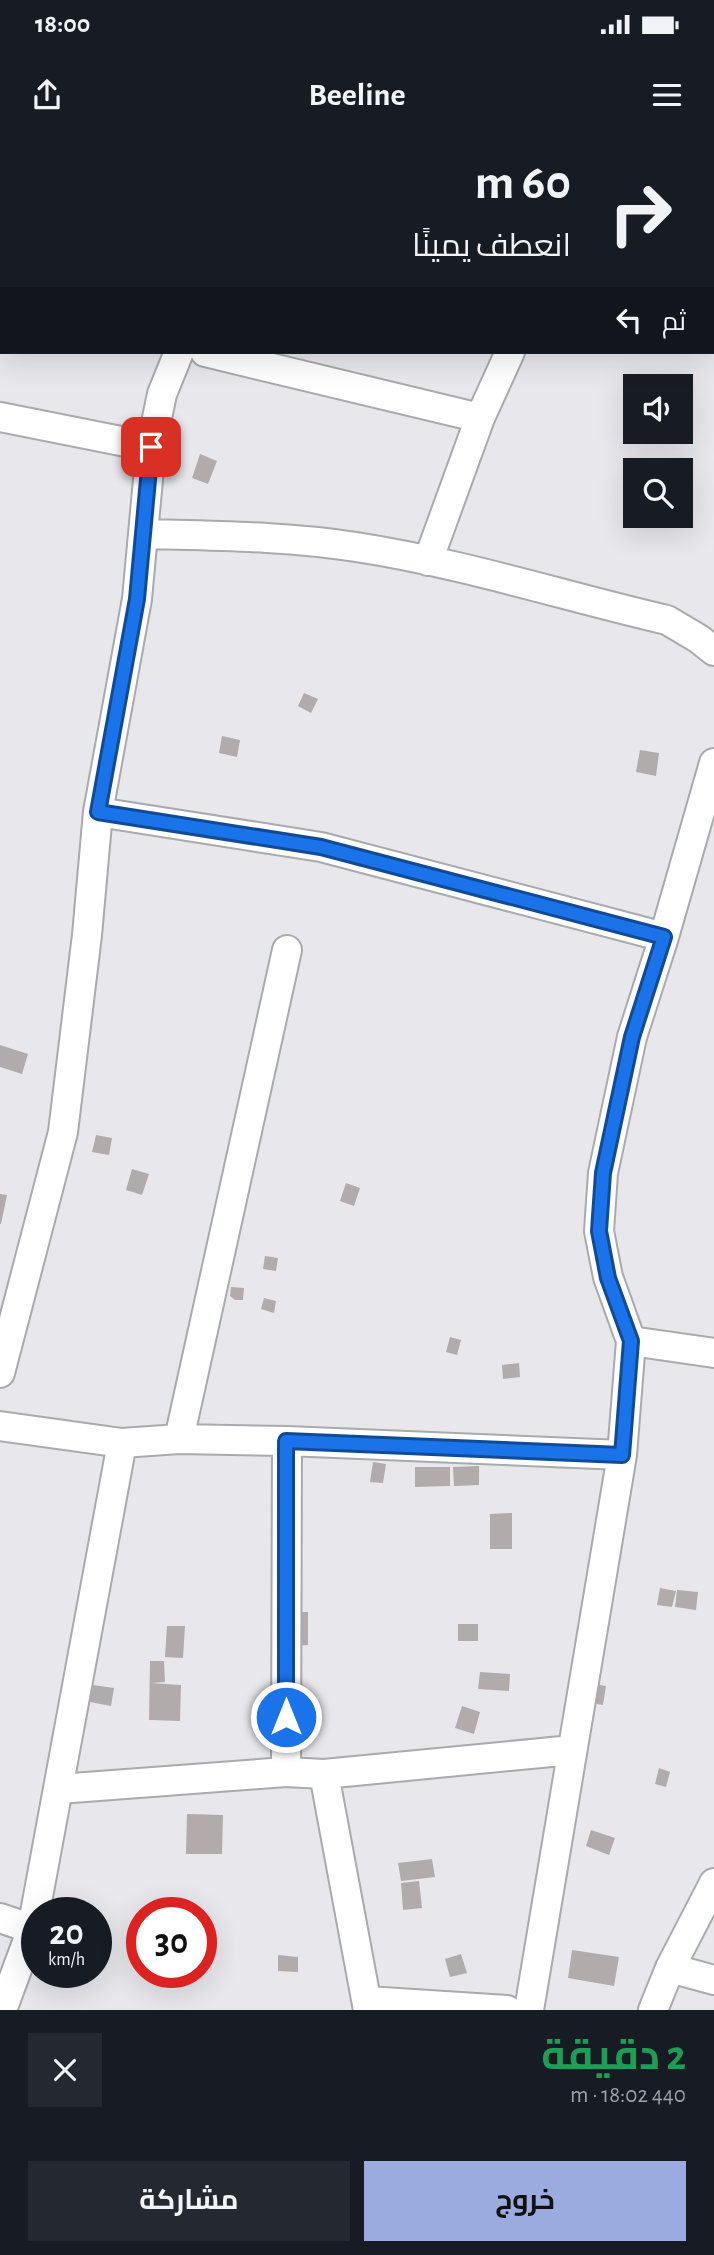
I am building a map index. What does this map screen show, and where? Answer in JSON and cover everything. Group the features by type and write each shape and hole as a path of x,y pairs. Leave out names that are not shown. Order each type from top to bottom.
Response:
{"street":[{"path":"0,1373 63,1132 87,935 98,812 137,599 151,447 162,394 178,354"},
{"path":"213,354 480,418"},
{"path":"428,561 480,418 509,354"},
{"path":"0,417 151,447"},
{"path":"144,534 249,537 356,547 428,561 667,620 714,651"},
{"path":"528,2010 622,1455 631,1341 608,1278 599,1231 603,1173 632,1037 714,763"},
{"path":"98,812 321,847 664,937"},
{"path":"179,1439 286,950"},
{"path":"631,1341 714,1353"},
{"path":"0,1426 122,1443 179,1439 286,1441 622,1455"},
{"path":"286,1441 286,1772"},
{"path":"38,1897 122,1443"},
{"path":"59,1790 286,1772 324,1774 572,1750"},
{"path":"324,1774 368,2006 507,2010"},
{"path":"653,2010 670,1968 714,1883"},
{"path":"0,1918 21,1925"},
{"path":"2,2010 21,1958"},
{"path":"670,1968 714,1980"}],"building":[{"path":"200,454 217,461 208,484 192,478"},
{"path":"304,693 318,699 311,713 298,706"},
{"path":"222,736 240,740 237,757 219,753"},
{"path":"640,750 659,753 656,776 636,772"},
{"path":"0,1045 28,1054 22,1074 0,1067"},
{"path":"96,1135 112,1138 109,1155 92,1152"},
{"path":"132,1169 149,1174 142,1195 126,1190"},
{"path":"346,1183 360,1188 354,1206 340,1201"},
{"path":"0,1194 7,1195 1,1224 0,1224"},
{"path":"265,1256 278,1258 276,1271 263,1269"},
{"path":"231,1287 244,1288 243,1300 235,1300 230,1296"},
{"path":"264,1298 276,1301 274,1313 261,1309"},
{"path":"450,1337 461,1340 457,1355 446,1352"},
{"path":"519,1363 520,1377 503,1379 502,1365"},
{"path":"373,1462 386,1464 383,1483 370,1482"},
{"path":"479,1466 479,1485 454,1486 453,1467"},
{"path":"415,1467 450,1467 450,1486 415,1487"},
{"path":"512,1513 512,1549 490,1549 490,1514"},
{"path":"660,1588 676,1591 672,1607 657,1605"},
{"path":"677,1590 698,1592 696,1610 675,1607"},
{"path":"291,1612 308,1612 308,1645 292,1646"},
{"path":"458,1624 478,1624 478,1641 458,1641"},
{"path":"167,1626 185,1626 183,1658 165,1657"},
{"path":"150,1661 164,1661 165,1682 151,1683 181,1685 180,1721 149,1720"},
{"path":"480,1672 510,1674 509,1691 478,1689"},
{"path":"581,1682 606,1686 603,1705 578,1701"},
{"path":"93,1685 114,1688 111,1706 90,1702"},
{"path":"462,1706 480,1712 474,1734 455,1728"},
{"path":"659,1768 670,1772 666,1787 655,1784"},
{"path":"187,1814 223,1815 222,1854 186,1854"},
{"path":"591,1830 615,1838 609,1855 586,1846"},
{"path":"432,1859 435,1877 401,1881 398,1863"},
{"path":"419,1881 422,1908 403,1910 401,1883"},
{"path":"572,1950 619,1957 614,1986 568,1978"},
{"path":"461,1954 467,1973 450,1977 445,1959"},
{"path":"278,1955 298,1957 298,1972 278,1971"}],"route":[{"path":"151,447 137,599 98,812 321,847 664,937 632,1037 603,1173 599,1231 608,1278 631,1341 622,1455 286,1441 286,1717"}]}
